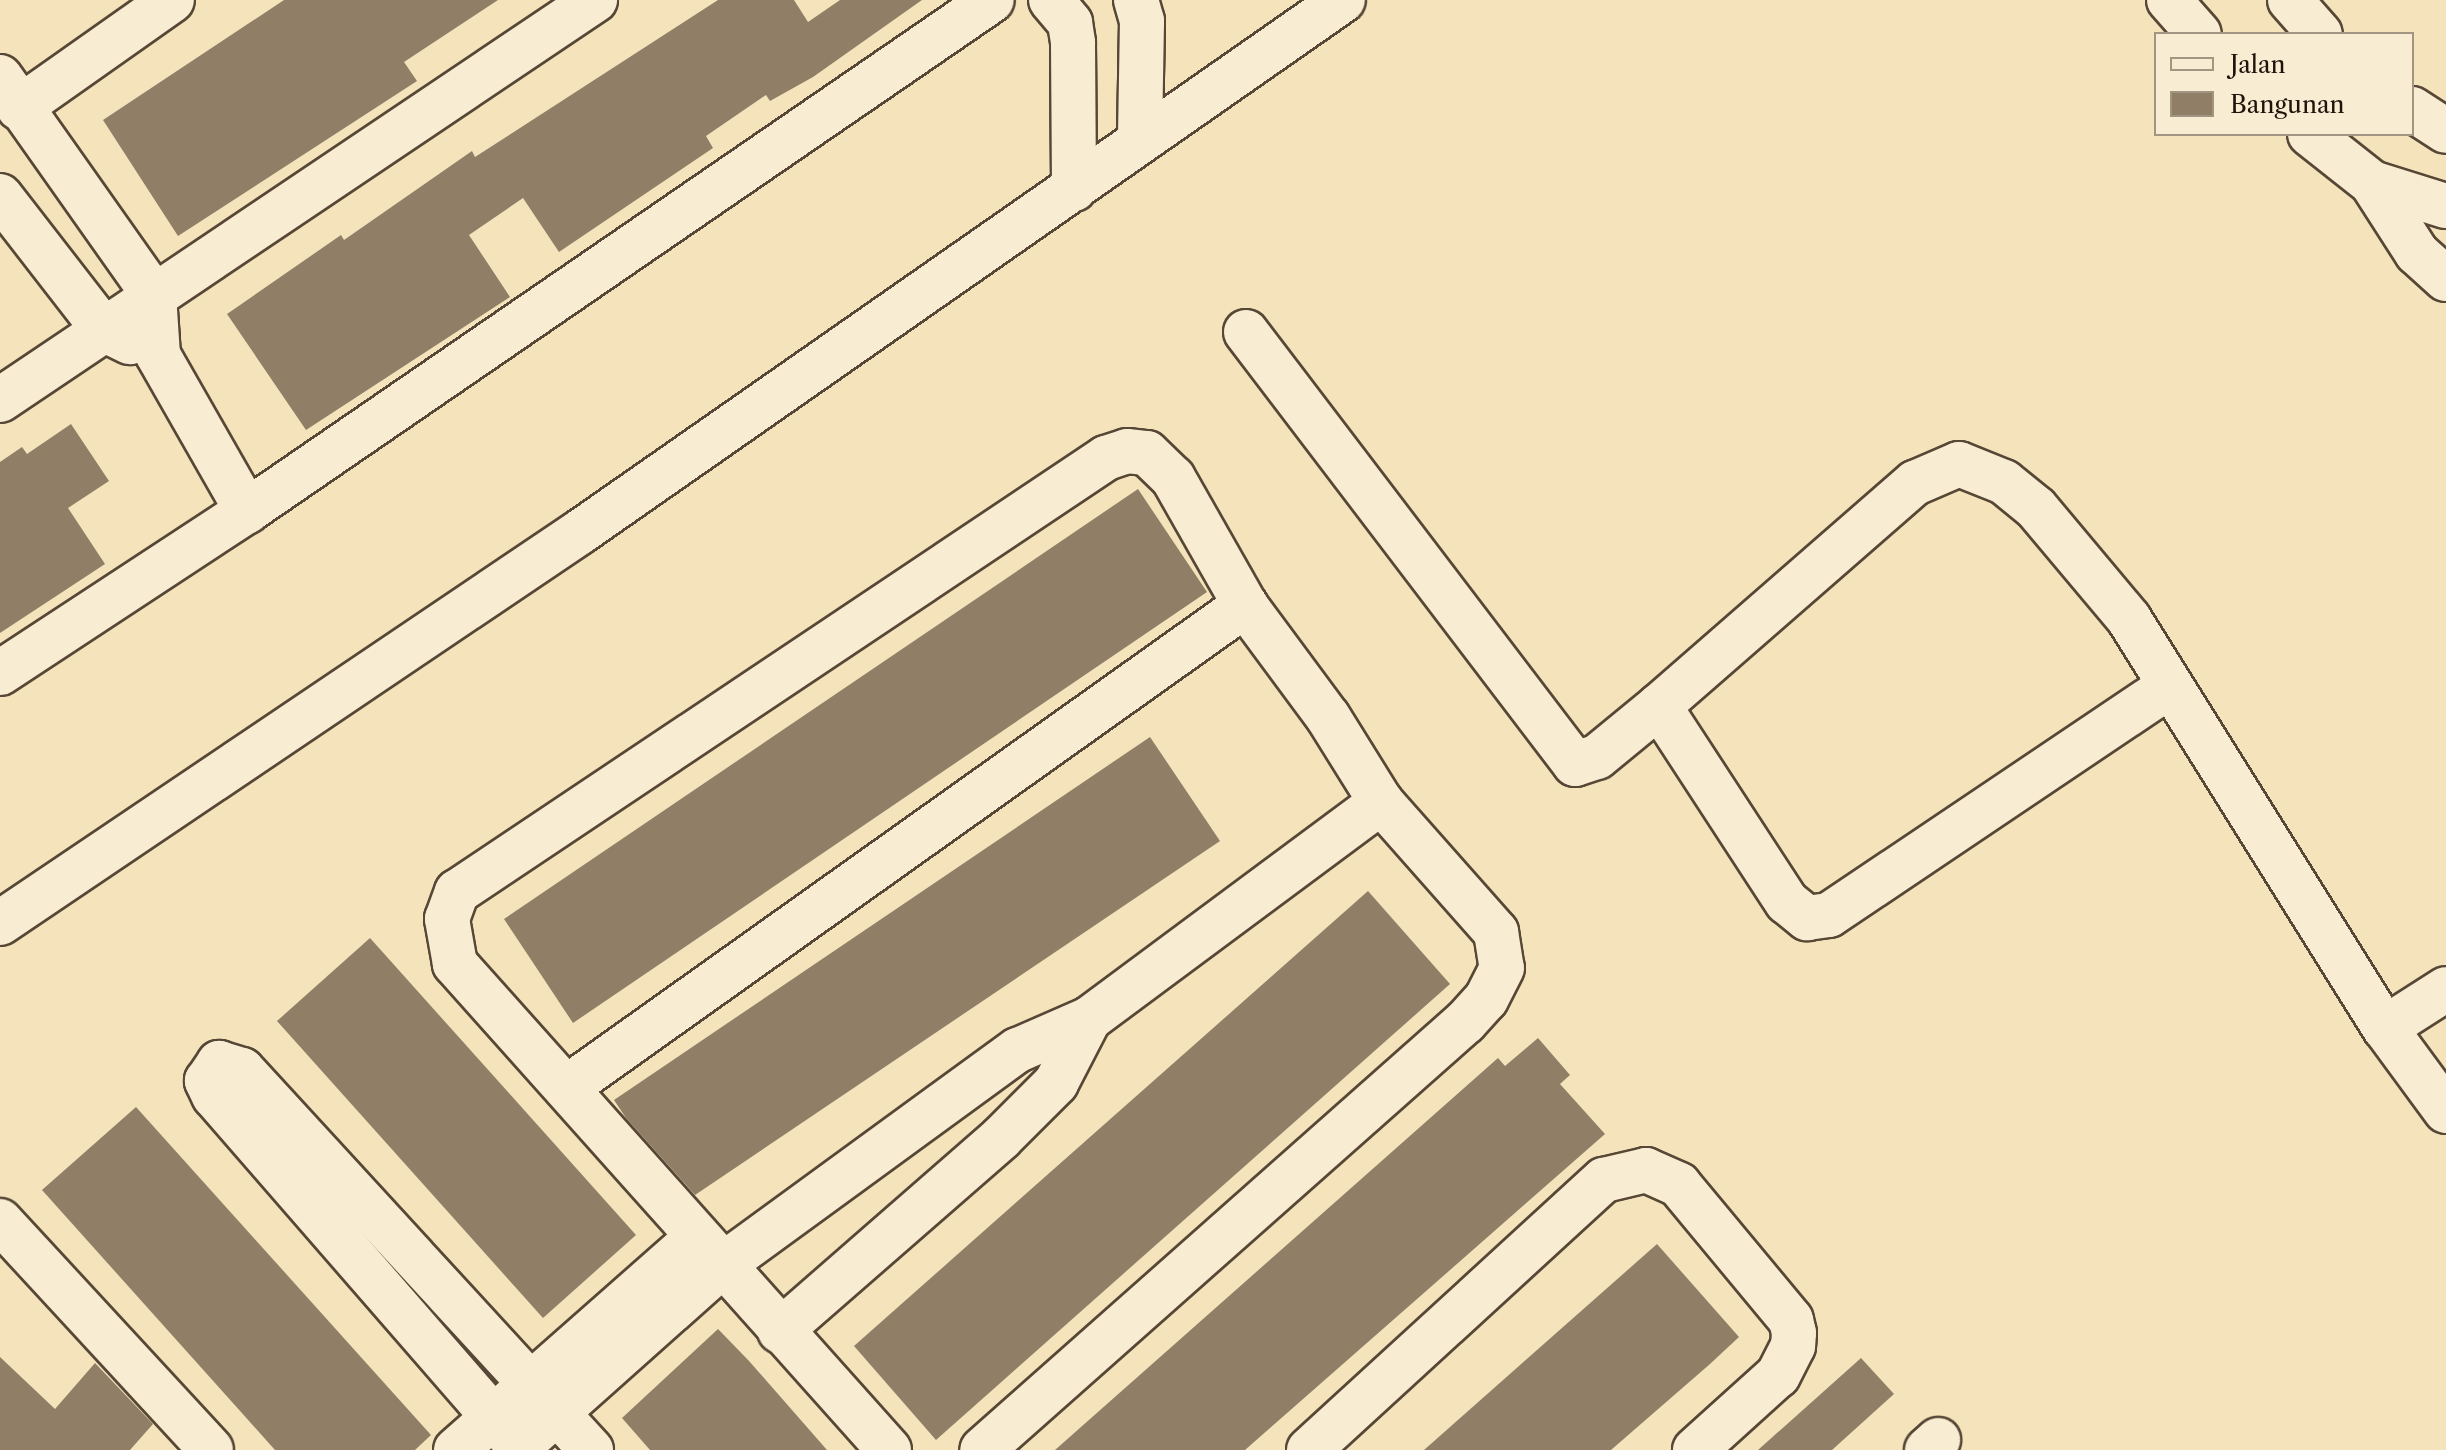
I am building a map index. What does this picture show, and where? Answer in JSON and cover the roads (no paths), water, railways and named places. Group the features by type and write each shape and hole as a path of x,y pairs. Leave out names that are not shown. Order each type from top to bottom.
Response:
{"street":[{"path":"172,0 10,93 154,295 158,355 247,511"},
{"path":"0,400 595,0"},
{"path":"0,673 247,511 992,0"},
{"path":"1051,0 1070,23 1073,43 1074,189"},
{"path":"1136,0 1142,21 1140,138"},
{"path":"0,923 580,532 1074,189 1140,138 1343,0"},
{"path":"2169,0 2197,32"},
{"path":"2290,0 2318,32"},
{"path":"2414,110 2446,131"},
{"path":"2313,136 2372,183 2432,266"},
{"path":"2372,183 2446,206"},
{"path":"0,196 103,329 158,355"},
{"path":"2432,266 2446,220"},
{"path":"1246,332 1575,764 1597,757 1659,706 1915,483 1959,464 1982,469 2036,508 2129,619 2385,1028 2446,1111"},
{"path":"889,1450 780,1331 569,1086 455,964 447,919 457,892 1106,458 1127,451 1147,453 1173,478 1245,605 1328,717 1381,802 1496,932 1503,958 1499,980 1465,1022 982,1450"},
{"path":"569,1086 1245,605"},
{"path":"1659,706 1787,902 1807,918 1829,915 2170,686"},
{"path":"456,1450 513,1441 541,1398 711,1250 1018,1050 1089,1019 1381,802"},
{"path":"2385,1028 2446,989"},
{"path":"780,1331 1001,1138 1056,1083 1089,1019"},
{"path":"513,1441 214,1096 209,1072 228,1063 242,1070 591,1450"},
{"path":"1309,1450 1604,1180 1646,1170 1679,1185 1791,1320 1794,1333 1793,1346 1778,1375 1695,1450"},
{"path":"0,1221 211,1450"}]}
